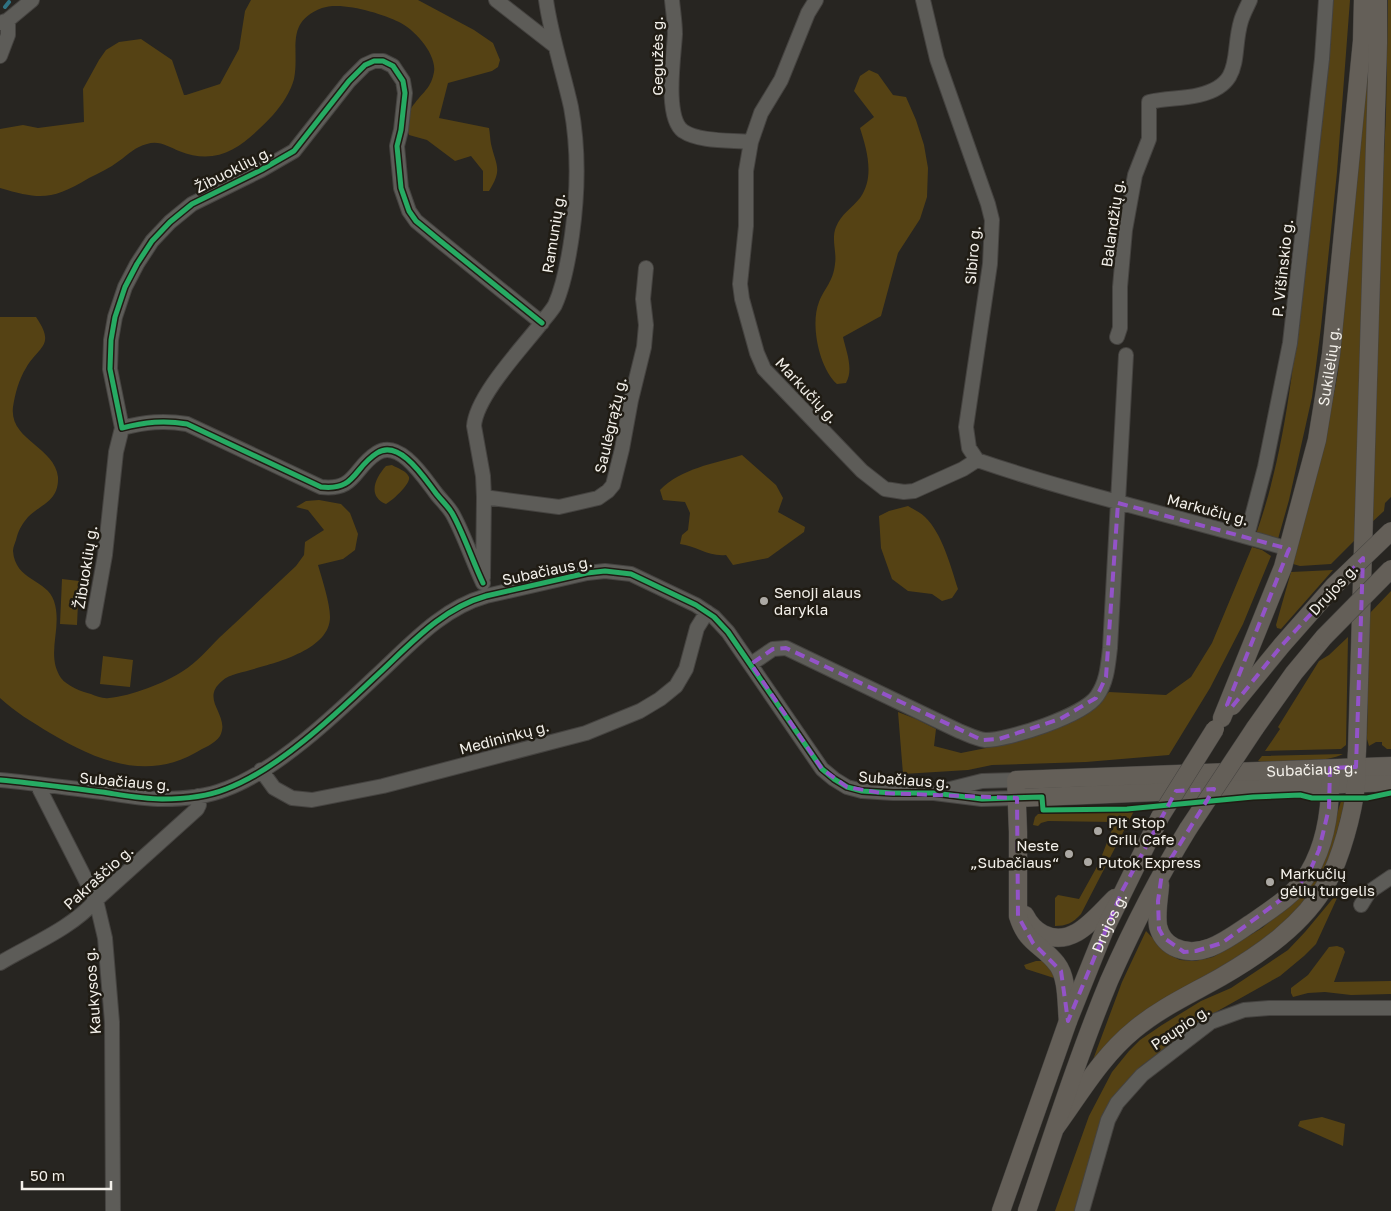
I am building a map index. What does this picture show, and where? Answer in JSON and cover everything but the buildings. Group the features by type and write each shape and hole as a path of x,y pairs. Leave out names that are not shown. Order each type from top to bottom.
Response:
{"main road":[{"name":"Sukilėlių g.","path":"1218,723 1272,596 1288,549 1317,440 1331,354 1362,41 1363,0"},
{"path":"1056,1127 1109,1054 1133,1031 1157,1012 1253,958 1281,937 1311,905 1327,882 1338,857 1347,828 1356,776 1378,0"},
{"name":"Drujos g.","path":"1002,1211 1068,1021 1122,891 1160,817 1218,723 1282,645 1334,586 1391,531"},
{"name":"Drujos g.","path":"1027,1211 1109,983 1162,873 1188,829 1294,673 1324,637 1391,568"},
{"name":"Subačiaus g.","path":"1356,776 1391,766"},
{"path":"1162,873 1157,916 1159,928 1164,938 1171,945 1184,952 1196,951 1222,943 1262,916 1294,890 1309,873 1319,850 1326,826 1330,776"},
{"name":"Subačiaus g.","path":"1017,798 1330,776"},
{"name":"Subačiaus g.","path":"1016,780 1356,776 1391,782"},
{"path":"1016,780 1020,891 1018,916 1022,928 1033,943 1057,964 1061,971 1068,1021"},
{"path":"1020,891 1025,916 1031,925 1045,935 1057,938 1080,931 1122,891"}],"street":[{"path":"0,56 8,35 4,22 32,0"},
{"path":"496,0 555,46"},
{"name":"Ramunių g.","path":"484,590 483,476 474,418 492,386 555,305 569,260 578,178 576,141 570,106 546,0"},
{"name":"Gegužės g.","path":"672,0 674,36 671,93 676,119 682,130 697,137 750,142"},
{"name":"Markučių g.","path":"816,0 808,13 781,80 761,113 750,142 746,171 746,226 740,284 742,299 757,353 764,369 862,471 885,489 904,492 914,491 977,460 1118,503 1247,536 1288,549"},
{"name":"Sibiro g.","path":"923,0 937,59 992,220 990,264 966,427 969,448 977,460"},
{"name":"Balandžių g.","path":"1117,337 1120,328 1120,287 1125,230 1135,176 1149,139 1150,102 1200,95 1217,88 1227,80 1234,67 1240,22 1250,0"},
{"name":"P. Višinskio g.","path":"1247,536 1265,467 1290,343 1321,69 1326,0"},
{"name":"Žibuoklių g.","path":"93,622 105,555 116,452 122,428 110,369 111,340 115,316 125,287 136,264 152,241 170,222 192,204 261,170 294,151 349,81 365,65 374,61 383,61 393,66 403,82 405,93 401,130 397,146 401,188 409,211 416,221 431,234 542,323"},
{"name":"Saulėgrąžų g.","path":"484,497 559,507 598,498 613,485 644,347 646,325 643,299 646,268"},
{"path":"751,664 772,649 786,648 982,740 999,739 1060,719 1083,708 1096,698 1106,677 1110,648 1126,355"},
{"path":"122,428 144,423 170,421 187,424 321,487 334,488 347,484 375,454 384,449 392,450 407,458 452,513 484,590"},
{"name":"Subačiaus g.","path":"0,780 161,799 198,796 226,789 261,770 322,725 447,613 484,590 605,571 631,574 707,612 728,632 822,769 847,787 862,791 894,793 934,792 982,799 1017,798"},
{"name":"Medininkų g.","path":"261,770 274,788 292,798 312,800 383,786 586,733 640,711 660,699 676,686 686,669 698,628 707,612"},
{"name":"Subačiaus g.","path":"934,792 982,781 1016,780"},
{"name":"Kaukysos g.","path":"37,784 96,900 105,938 112,1022 113,1211"},
{"name":"Pakraščio g.","path":"0,963 73,921 86,911 197,809 198,796"},
{"path":"1361,905 1369,892 1391,877"},
{"name":"Paupio g.","path":"1082,1211 1108,1120 1117,1103 1142,1075 1211,1022 1244,1010 1269,1008 1391,1008"}],"highlighted area":[{"path":"1118,503 1289,549 1227,705 1231,708 1282,645 1363,558 1356,767 1330,768 1329,808 1319,850 1309,873 1294,890 1222,943 1196,951 1184,952 1164,938 1159,929 1158,901 1162,873 1214,789 1176,791 1122,891 1068,1021 1061,971 1033,943 1018,916 1017,798 881,793 847,787 822,769 751,664 773,649 786,648 982,740 999,739 1060,719 1096,698 1106,677"}],"shaded area":[{"path":"251,0 418,0 474,30 493,43 500,60 498,67 492,71 448,83 439,118 489,128 497,172 489,191 483,191 483,171 471,156 455,161 427,140 409,135 405,123 408,115 413,105 429,86 434,72 432,58 423,43 405,25 372,12 340,6 322,8 310,14 302,21 296,38 293,84 276,111 253,135 232,150 208,156 194,155 164,144 151,143 132,151 116,164 65,191 55,194 46,196 26,195 0,188 0,129 23,125 38,128 84,122 83,89 106,50 119,42 141,39 172,60 184,95 220,84 239,49 245,11"},
{"path":"1330,0 1350,0 1337,172 1312,397 1289,500 1278,539 1256,534 1275,470 1288,404 1304,271"},
{"path":"1372,0 1357,538 1331,564 1300,566 1293,564 1330,414 1338,372"},
{"path":"1388,0 1391,0 1391,497 1385,503 1384,511 1371,523 1377,303 1386,113"},
{"path":"869,70 878,74 893,95 906,97 924,145 928,168 927,197 920,219 898,253 881,316 843,337 849,360 849,372 846,383 837,384 825,368 821,357 816,333 816,311 834,270 834,236 836,227 838,222 860,198 865,190 867,181 867,154 860,128 874,117 854,91 860,76"},
{"path":"0,317 36,317 45,334 43,345 26,368 19,382 13,407 14,418 18,428 49,458 55,467 58,485 52,497 24,522 13,551 19,568 45,588 54,601 57,621 54,660 61,678 71,686 97,696 109,698 127,695 147,688 167,680 188,668 296,566 304,555 305,542 324,530 308,510 296,507 306,501 319,500 341,504 350,513 358,534 355,550 343,559 318,565 330,611 328,628 322,638 312,646 289,658 233,675 222,681 216,688 214,695 214,701 222,721 220,736 209,746 195,753 176,761 158,765 139,766 102,759 50,733 0,698"},
{"path":"742,455 776,485 783,498 778,512 805,527 804,532 768,558 733,565 726,555 708,553 680,544 682,535 688,530 690,513 685,502 663,500 660,490 688,472"},
{"path":"392,465 406,473 409,480 401,492 386,504 376,496 375,487 382,471 386,466"},
{"path":"908,506 925,517 941,541 958,589 952,598 942,601 932,594 908,591 892,579 881,548 879,516"},
{"path":"1252,547 1262,550 1271,556 1243,624 1210,688 1169,755 1086,762 992,765 968,770 903,774 898,712 936,729 934,746 961,753 991,747 1065,722 1092,710 1109,692 1166,695 1191,677 1212,643"},
{"path":"1333,570 1281,629 1277,628 1276,625 1291,572"},
{"path":"62,579 79,581 77,625 60,624"},
{"path":"1391,591 1391,749 1387,749 1382,745 1382,742 1376,742 1369,746 1367,739 1369,614"},
{"path":"1348,637 1346,745 1341,749 1265,751 1280,729 1278,727 1319,661 1329,655"},
{"path":"103,656 133,660 130,687 100,684"},
{"path":"1343,754 1316,760 1264,763 1258,761 1262,756"},
{"path":"1341,801 1345,801 1328,861 1321,877 1304,902 1283,924 1260,942 1235,959 1157,1003 1132,1020 1110,1041 1091,1065 1122,982 1146,931 1168,954 1180,960 1195,961 1213,957 1262,928 1293,902 1327,847"},
{"path":"1134,811 1081,914 1069,923 1055,926 1055,898 1058,895 1079,899 1099,863 1113,827 1113,822 1048,821 1038,826 1033,825 1035,817 1038,814"},
{"path":"1335,896 1338,896 1316,944 1304,956 1280,976 1207,1017 1141,1066 1124,1084 1108,1108 1074,1211 1055,1211 1089,1116 1112,1072 1129,1051 1140,1040 1162,1025 1201,1001 1231,988 1288,950"},
{"path":"1337,946 1343,948 1345,952 1334,982 1391,981 1391,994 1351,995 1325,992 1308,993 1293,997 1291,988 1308,975 1329,947"},
{"path":"1043,961 1052,969 1054,978 1026,969 1024,965"},
{"path":"1322,1117 1345,1124 1343,1146 1298,1126 1300,1121"}],"waterway":[{"path":"5,7 9,2"}],"cycle path":[{"path":"483,583 450,510 410,461 394,451 385,450 377,453 348,482 332,487 321,487 187,424 154,422 122,428 110,369 111,340 115,317 125,287 137,264 152,241 170,222 192,204 261,170 294,151 349,81 365,65 374,61 383,61 393,66 403,81 405,93 401,130 397,146 401,188 409,211 416,221 542,323"},
{"path":"0,780 154,799 186,798 218,792 245,780 285,756 341,709 412,642 439,619 454,610 486,596 587,573 605,571 631,574 696,605 714,617 728,632 822,769 847,787 862,791 934,793 982,799 1042,797 1043,810 1127,809 1253,797 1300,795 1312,798 1367,798 1391,793"}],"place":[{"name":"Senoji alaus darykla","path":"764,601"},
{"name":"Pit Stop Grill Cafe","path":"1098,831"},
{"name":"Neste „Subačiaus“","path":"1069,854"},
{"name":"Putok Express","path":"1088,862"},
{"name":"Markučių gėlių turgelis","path":"1270,882"}]}
